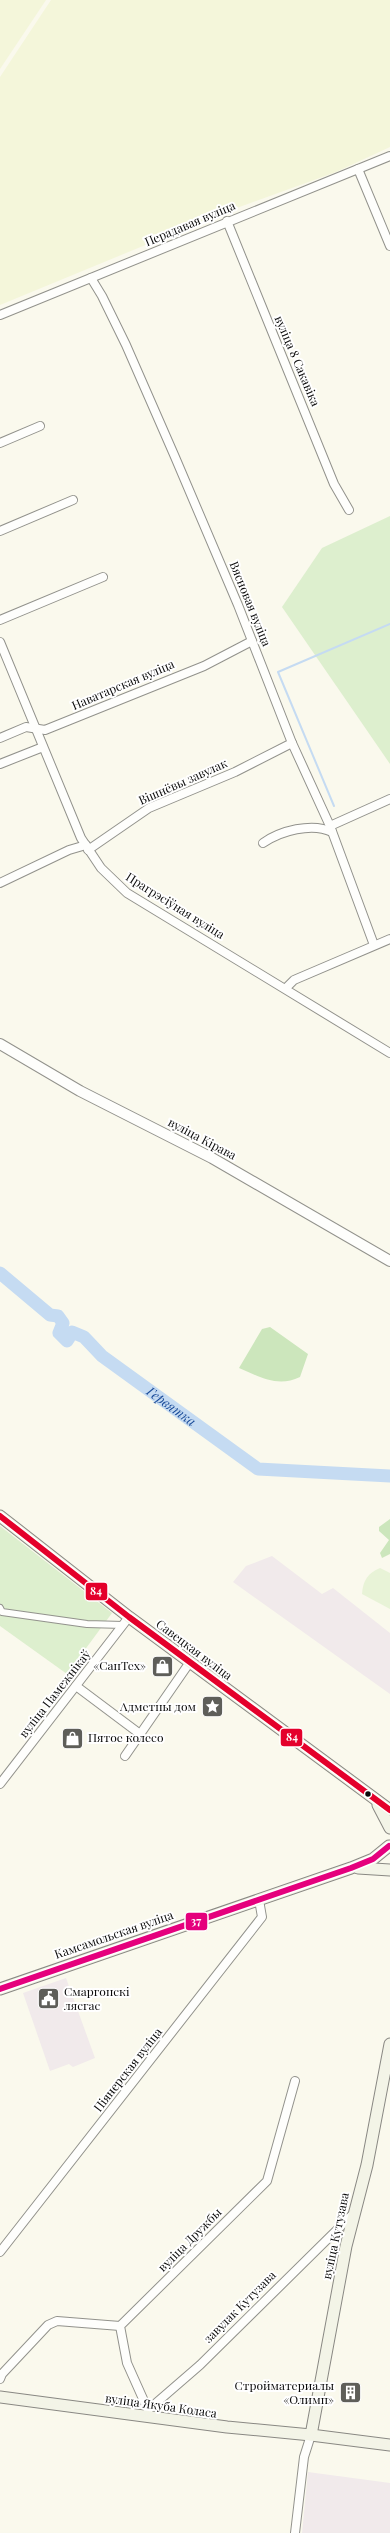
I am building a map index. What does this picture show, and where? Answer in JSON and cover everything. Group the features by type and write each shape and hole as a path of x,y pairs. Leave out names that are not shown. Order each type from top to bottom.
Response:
{"main road":[{"name":"Савецкая вуліца","path":"0,1516 126,1621 190,1662 375,1801 390,1810"},
{"name":"Савецкая вуліца","path":"375,1801 386,1816 390,1828"},
{"path":"390,1845 390,1860"},
{"name":"Камсамольская вуліца","path":"0,1989 351,1868 373,1859 390,1845"},
{"name":"Камсамольская вуліца","path":"351,1868 390,1870"},
{"name":"вуліца Кутузава","path":"311,2434 353,2214 367,2165 390,2044"},
{"name":"вуліца Якуба Коласа","path":"0,2397 147,2414 227,2427 311,2434 390,2445"}],"street":[{"name":"Перадавая вуліца","path":"0,315 227,221 390,156"},
{"path":"358,169 390,246"},
{"name":"вуліца 8 Сакавіка","path":"227,221 334,484 349,510"},
{"name":"Вясновая вуліца","path":"91,278 102,296 126,345 252,641 292,743 331,829 374,945"},
{"path":"0,443 40,426"},
{"path":"0,531 73,500"},
{"path":"0,620 103,577"},
{"name":"Наватарская вуліца","path":"0,738 26,727 45,730 204,666 252,641"},
{"name":"Прагрэсіўная вуліца","path":"0,642 73,820 87,848 111,880 127,893 286,988 390,1053"},
{"name":"Вішнёвы завулак","path":"0,882 69,850 87,848 149,808 235,772 292,743"},
{"path":"0,764 43,748"},
{"path":"263,843 272,838 313,827 331,829 390,799"},
{"path":"286,988 294,980 390,939"},
{"name":"вуліца Кірава","path":"0,1044 80,1091 212,1158 390,1261"},
{"path":"0,1608 2,1612 40,1619 126,1621"},
{"name":"вуліца Памежнікаў","path":"0,1784 126,1621"},
{"path":"125,1756 190,1662"},
{"path":"76,1686 140,1734"},
{"name":"Піянерская вуліца","path":"0,2252 262,1917 259,1900"},
{"name":"вуліца Дружбы","path":"120,2326 267,2180 296,2081"},
{"name":"завулак Кутузава","path":"147,2414 200,2365 353,2214"},
{"path":"0,2379 2,2374 48,2325 57,2321 120,2326 127,2363 147,2414"},
{"path":"295,2533 304,2457 311,2434"}],"shaded area":[{"path":"272,1556 322,1594 333,1588 390,1633 390,1694 233,1582 246,1566"},
{"path":"66,1978 95,2058 73,2067 69,2064 50,2071 23,1993"},
{"path":"308,2472 390,2483 390,2533 302,2533"}],"green space":[{"path":"0,0 46,0 0,69"},
{"path":"51,0 390,0 390,147 336,172 223,213 0,305 0,77"},
{"path":"390,516 390,764 282,607 322,548"},
{"path":"270,1327 308,1354 300,1377 284,1382 269,1380 239,1368 262,1329"},
{"path":"390,1519 390,1554 382,1558 380,1553 389,1540 379,1531 379,1527"},
{"path":"0,1526 112,1613 67,1674 0,1626"},
{"path":"380,1568 390,1573 390,1609 362,1594 365,1581 369,1575"}],"waterway":[{"path":"334,806 278,672 390,624"},
{"name":"Гервятка","path":"0,1273 50,1315 58,1316 63,1323 59,1333 67,1341 69,1338 67,1335 72,1332 84,1337 102,1356 258,1469 390,1476"}],"transit line":[{"name":"84","path":"0,1516 129,1617 390,1810"},
{"name":"37","path":"0,1989 351,1868 373,1859 389,1846"}],"place":[{"name":"«СанТех»","path":"162,1666"},
{"name":"Адметны дом","path":"212,1707"},
{"name":"Пятое колесо","path":"73,1738"},
{"name":"Смаргонскі лясгас","path":"48,1999"},
{"name":"Стройматериалы «Олимп»","path":"350,2393"}]}
